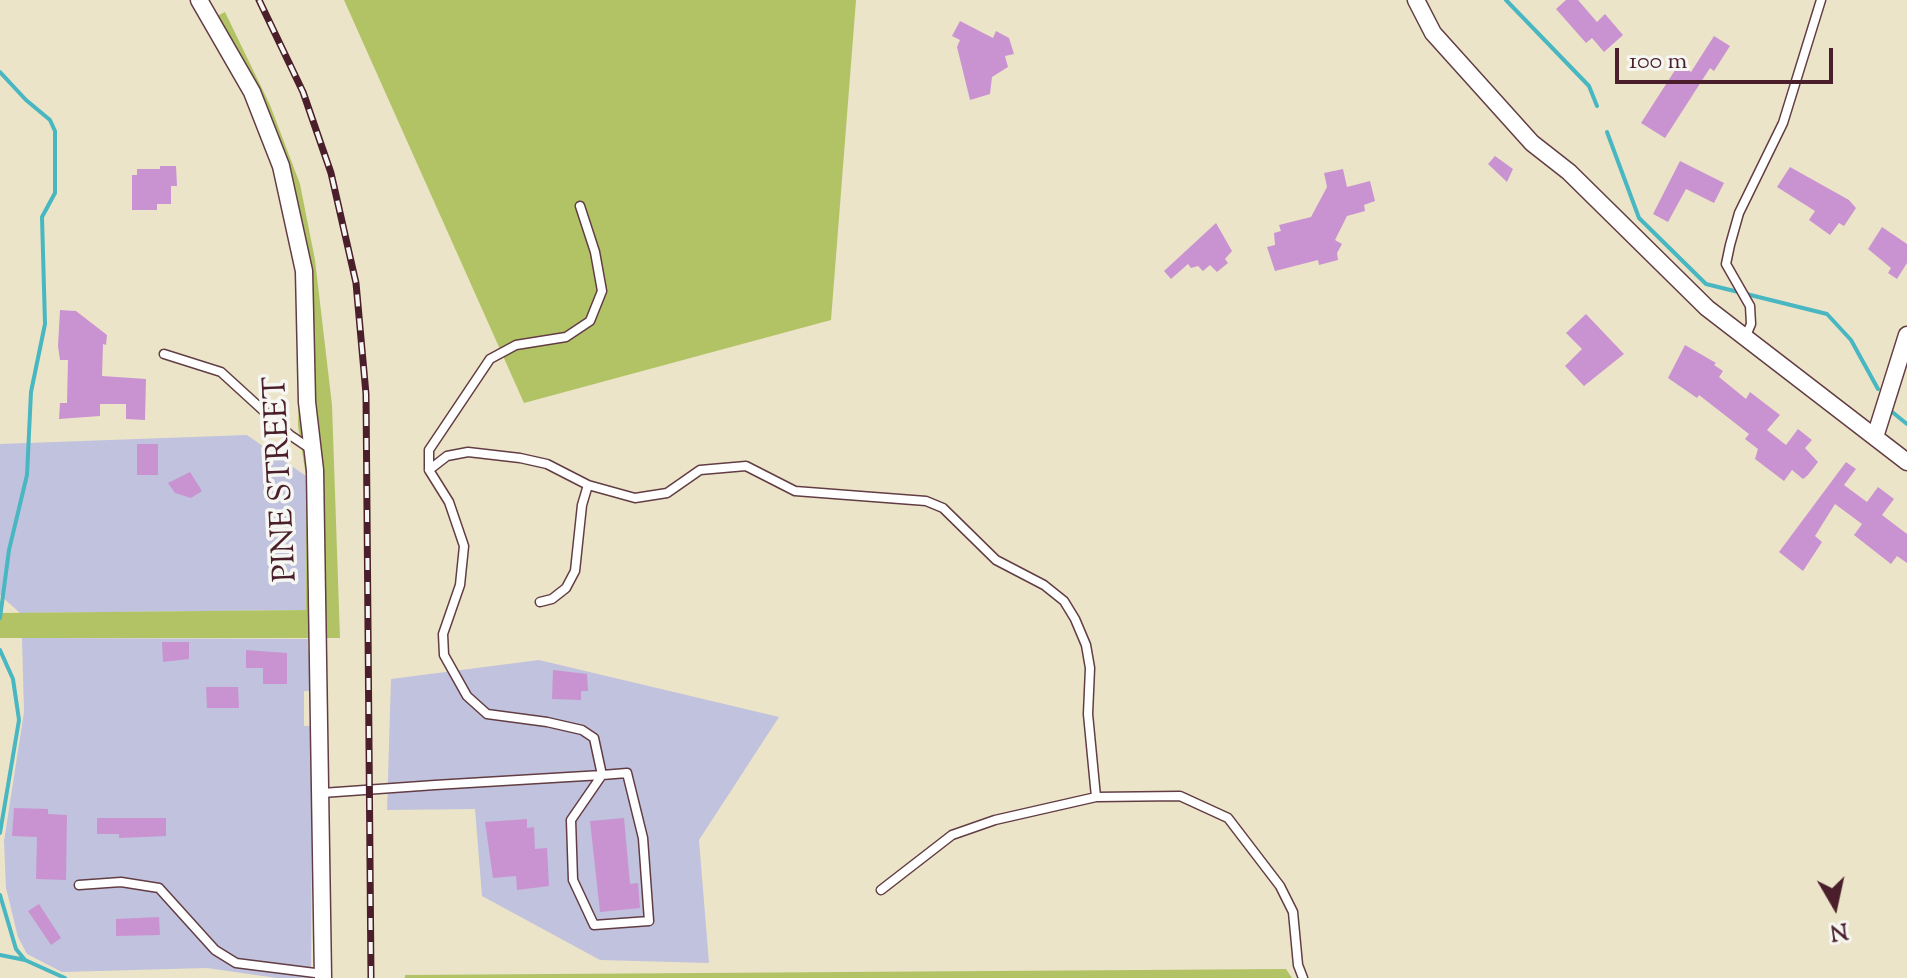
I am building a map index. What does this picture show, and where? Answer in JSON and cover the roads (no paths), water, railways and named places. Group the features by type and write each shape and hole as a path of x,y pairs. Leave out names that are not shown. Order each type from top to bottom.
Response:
{"street":[{"name":"PINE STREET","path":"199,0 252,92 281,166 304,271 307,402 313,450 322,793 323,976"},
{"path":"1416,0 1433,33 1532,143 1569,172 1707,308 1907,462"},
{"path":"1875,437 1907,335"}],"lane":[{"path":"1745,338 1751,324 1749,304 1726,264 1730,245 1739,213 1783,123 1821,0"},
{"path":"322,793 602,775 627,773 643,838 649,921 594,925 573,880 571,820 602,775 594,738 570,727 487,714 467,696 444,655 443,634 460,585 464,546 449,502 429,470 427,463 433,442 490,359 516,345 566,337 590,321 602,291 595,252 580,206"},
{"path":"164,354 221,372 290,435 313,450"},
{"path":"429,470 447,456 468,452 547,464 614,495 654,498 684,484 700,470 746,466 795,491 926,501 943,508 996,560 1044,585 1064,601 1075,619 1086,645 1090,668 1088,714 1096,797"},
{"path":"540,602 552,599 566,588 575,571 582,505 588,485"},
{"path":"881,890 952,835 995,820 1096,797 1180,796 1228,818 1250,843 1293,912 1298,965 1303,978"},
{"path":"79,885 121,882 159,888 215,950 236,963 323,976"}],"waterway":[{"path":"1506,0 1589,86 1597,106"},
{"path":"0,72 50,120 55,131 55,193 42,217 45,324 31,392 27,475 9,550 0,618"},
{"path":"1607,132 1639,218 1706,284 1827,314 1851,340 1878,389"},
{"path":"1891,411 1907,424"},
{"path":"0,650 13,679 19,720 0,833"},
{"path":"0,895 16,949 25,960 65,978"},
{"path":"0,955 25,960"}],"railway":[{"path":"259,0 303,92 331,173 356,283 366,394 371,978"}]}
